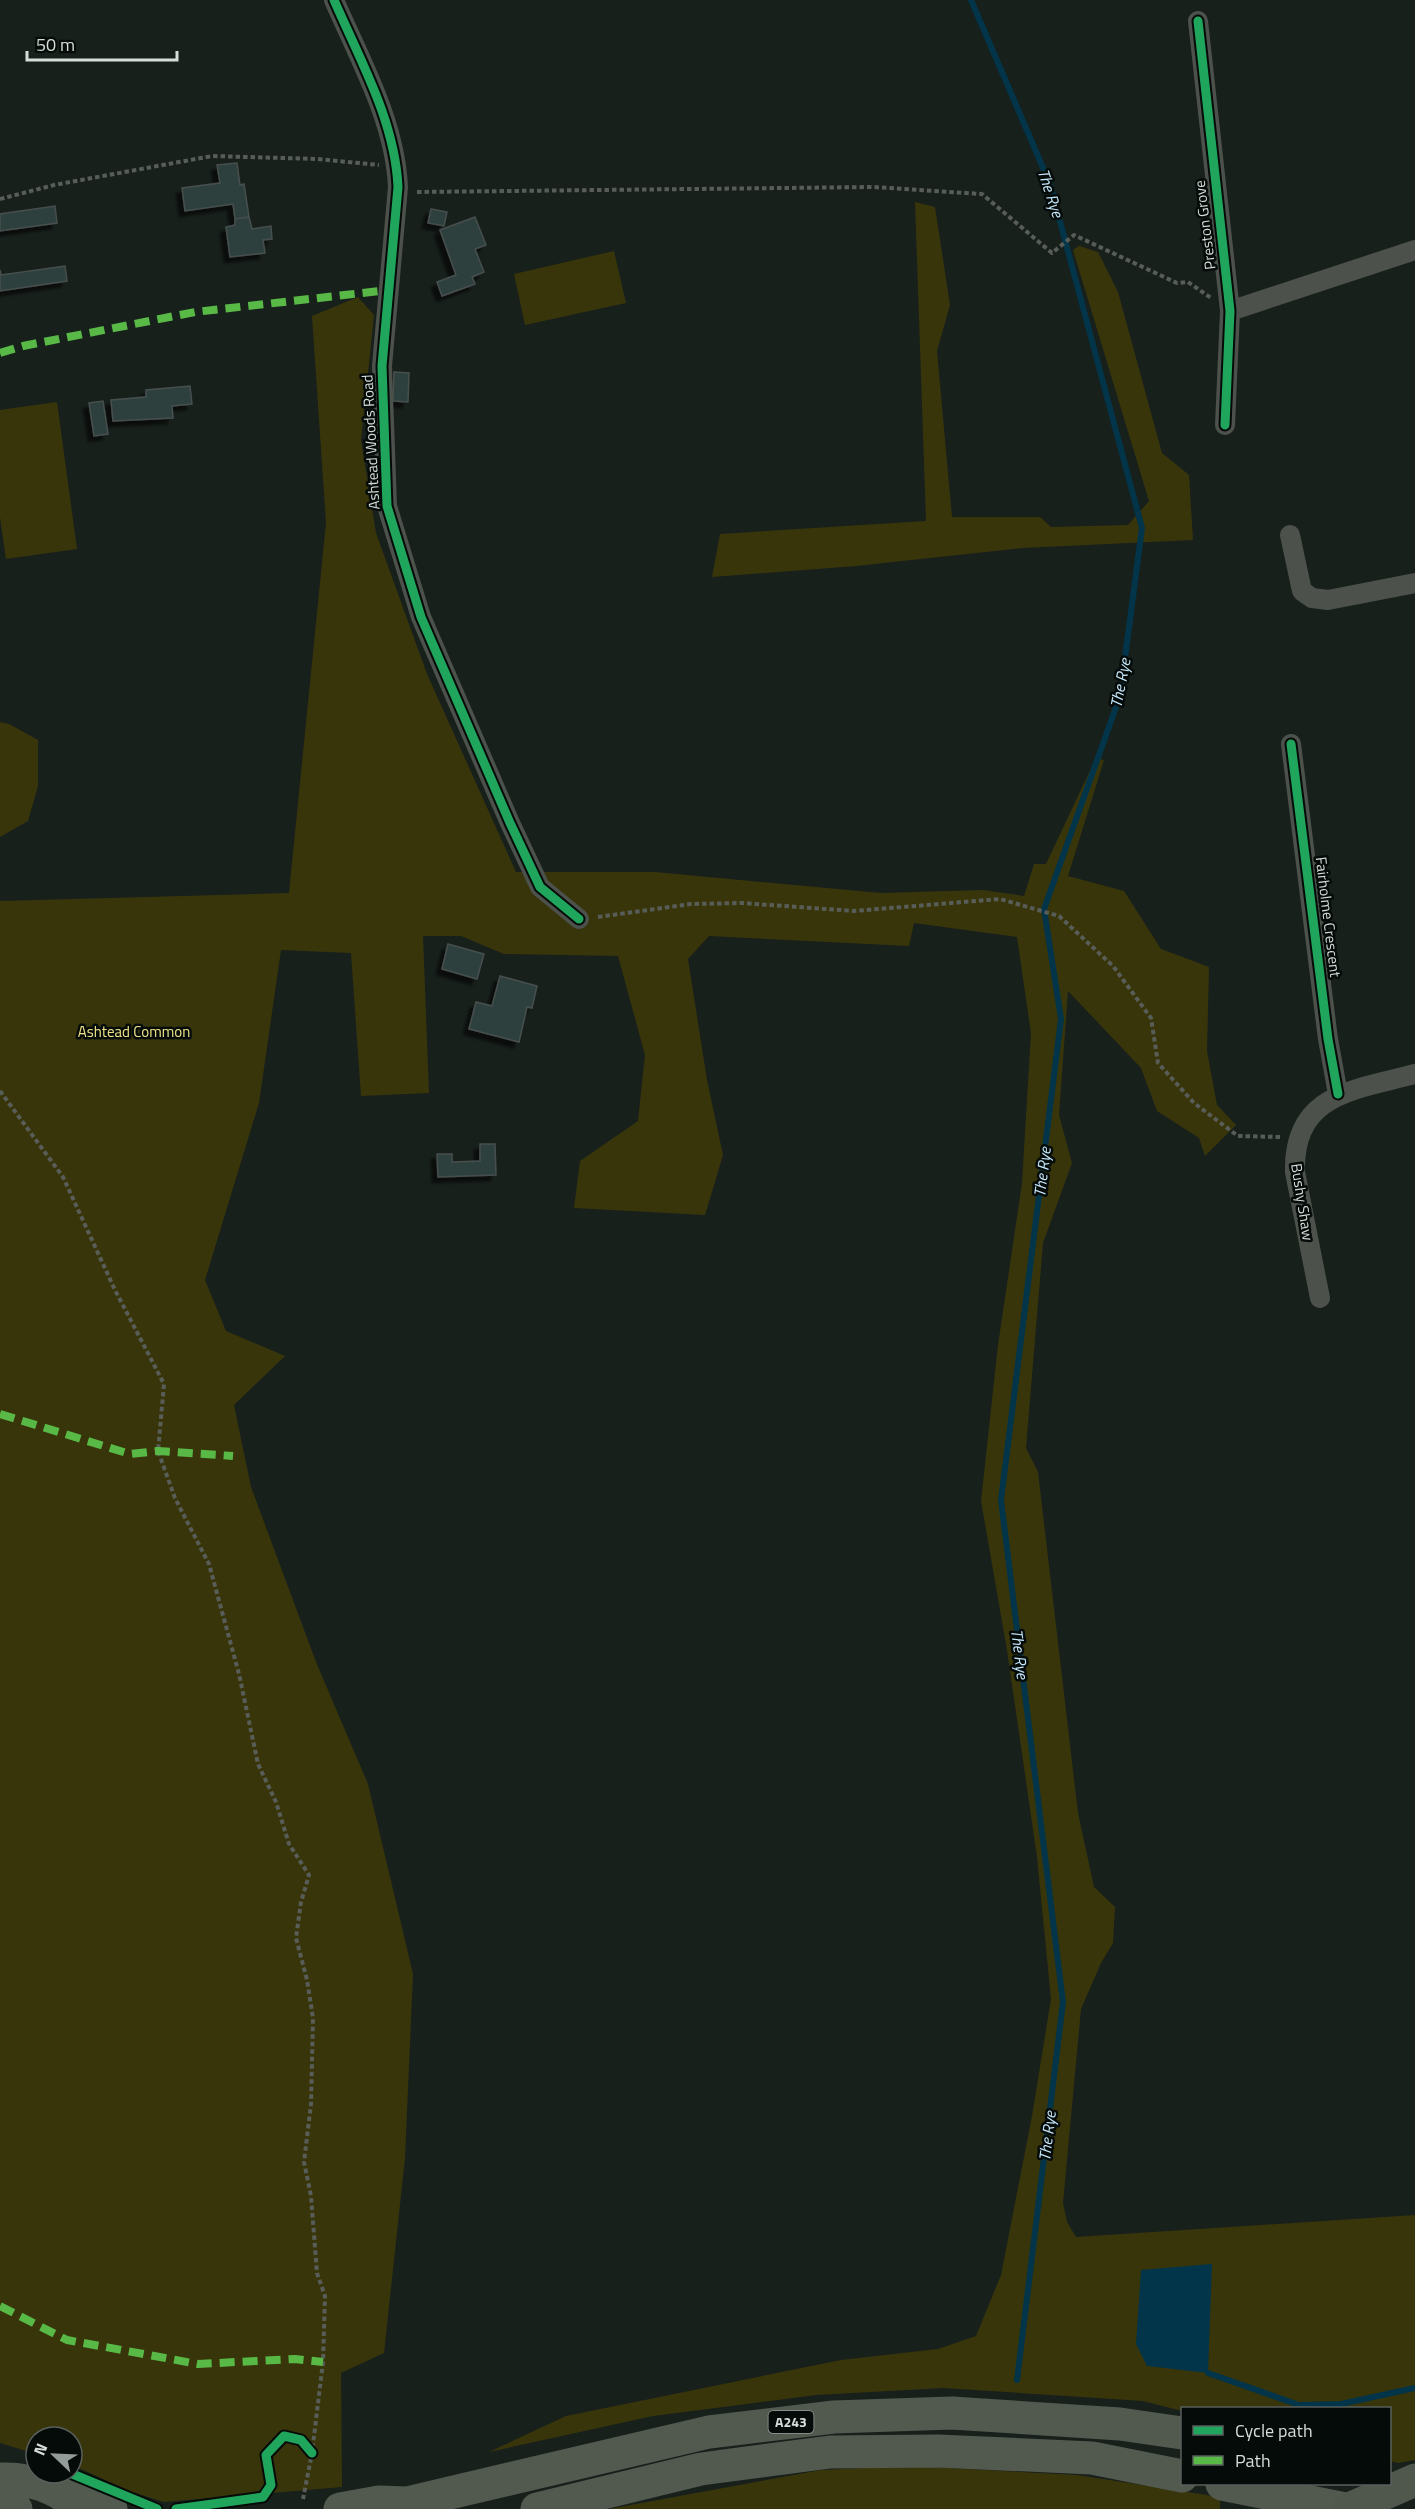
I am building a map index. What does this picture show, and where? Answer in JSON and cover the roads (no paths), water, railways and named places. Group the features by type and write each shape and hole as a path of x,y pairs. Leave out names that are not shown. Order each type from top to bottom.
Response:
{"highway":[{"name":"A243","path":"400,2506 709,2432 834,2417 952,2413 1120,2424 1181,2433"},
{"name":"A243","path":"537,2509 701,2469 830,2452 938,2451 1092,2458 1181,2476"},
{"path":"1391,2478 1415,2482"},
{"path":"0,2479 22,2479 73,2502 91,2500 111,2509"},
{"path":"1349,2509 1415,2482"},
{"path":"1227,2485 1345,2509"},
{"path":"0,2494 16,2509"},
{"path":"340,2509 379,2502 400,2506"}],"street":[{"name":"Ashtead Woods Road","path":"334,0 388,127 398,167 399,187 382,366 387,506 421,617 510,823 540,886 579,919"},
{"name":"Preston Grove","path":"1198,21 1230,311 1224,425"},
{"path":"1230,311 1415,250"},
{"path":"1290,535 1302,591 1312,598 1328,600 1415,583"},
{"name":"Fairholme Crescent","path":"1291,744 1328,1039 1338,1094"},
{"name":"Bushy Shaw","path":"1320,1298 1295,1172 1295,1153 1302,1130 1314,1110 1338,1094 1415,1074"}],"water":[{"path":"1212,2264 1208,2373 1147,2366 1136,2344 1141,2270"}],"waterway":[{"name":"The Rye","path":"971,0 1050,184 1142,528 1120,696 1044,909 1061,1019 1001,1500 1063,2002 1017,2380"},
{"path":"1208,2373 1299,2405 1341,2404 1415,2388"}],"park label":[{"name":"Ashtead Common","path":"134,1032"}]}
